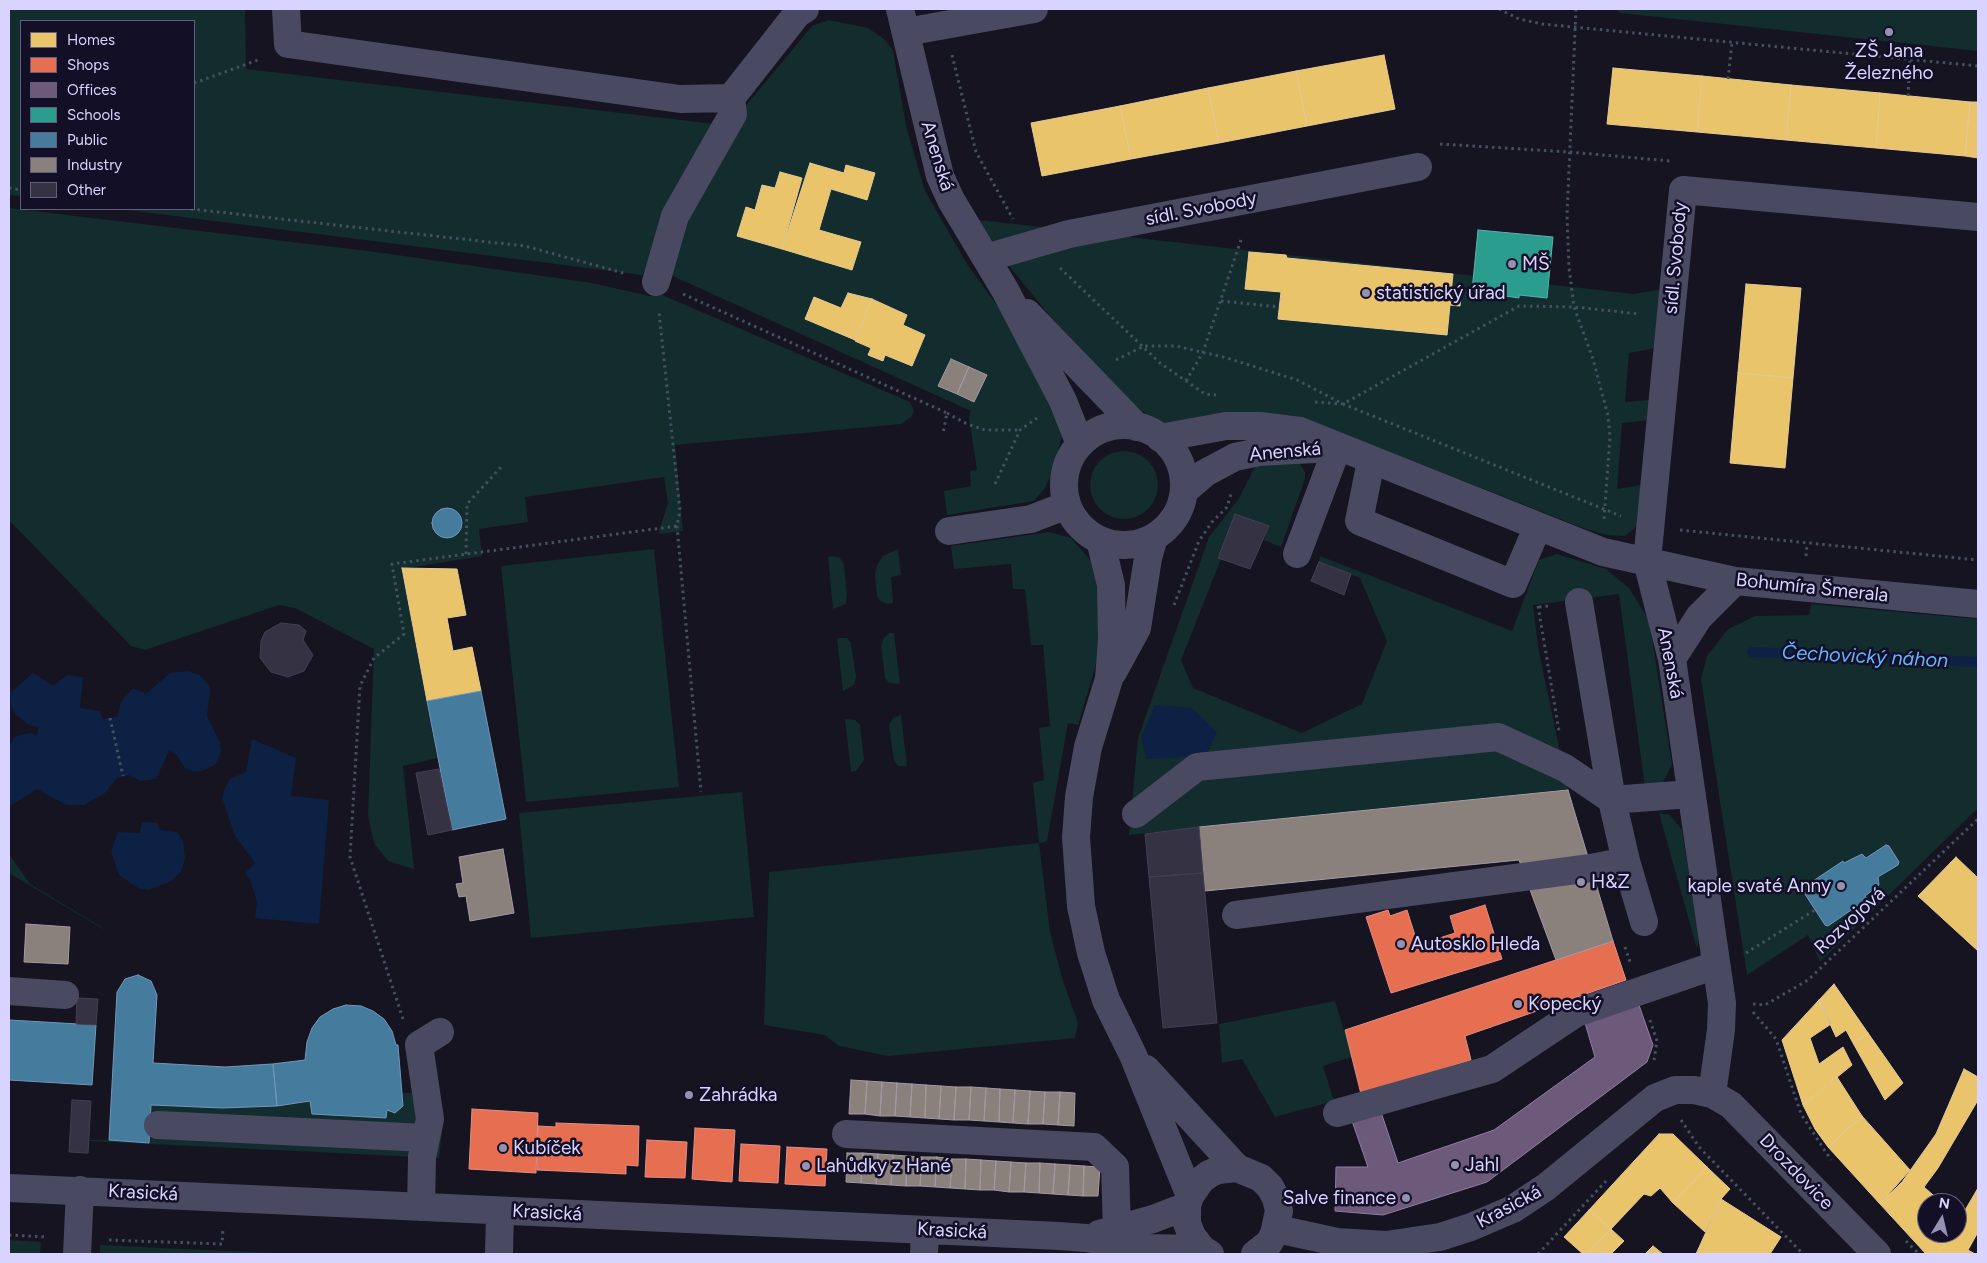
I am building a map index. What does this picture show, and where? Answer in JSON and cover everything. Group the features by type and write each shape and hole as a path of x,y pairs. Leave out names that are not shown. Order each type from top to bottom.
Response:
{"street":[{"path":"286,9 288,44 680,99 731,98"},
{"path":"656,282 675,216 733,114 731,98 797,14 805,9"},
{"path":"903,21 946,26 1034,9"},
{"name":"Anenská","path":"903,21 940,176 951,200 1005,290 1063,401 1080,444"},
{"name":"sídl. Svobody","path":"986,258 1069,234 1418,167"},
{"name":"sídl. Svobody","path":"1647,561 1683,190 1978,217"},
{"name":"Anenská","path":"1005,290 1148,432 1173,450 1181,465 1184,491 1175,518 1154,537 1139,543 1122,545 1100,540 1078,524 1067,505 1064,492 1065,475 1070,458 1080,444 1102,429 1119,425 1148,432 1226,426 1260,426 1300,432 1603,552 1647,561 1672,659 1690,794 1727,961 1712,1094"},
{"path":"1297,554 1337,448"},
{"name":"Anenská","path":"1184,491 1205,473 1235,457 1259,452 1337,448"},
{"path":"1371,461 1359,521 1514,584 1538,526"},
{"path":"949,531 1031,519 1067,505"},
{"path":"1154,537 1146,569 1142,609 1137,628 1109,679 1092,732 1081,782 1076,837 1077,875 1086,932 1098,977 1106,1000 1133,1055 1188,1201"},
{"path":"1100,540 1113,600 1109,679"},
{"name":"Bohumíra Šmerala","path":"1647,561 1735,581 1978,604"},
{"path":"1672,659 1699,617 1735,581"},
{"path":"1579,602 1612,800 1626,861 1644,922"},
{"path":"1136,814 1197,767 1498,737 1565,768 1612,800 1690,794"},
{"path":"1236,915 1591,868 1626,861"},
{"path":"1337,1113 1492,1069 1576,1013 1727,961"},
{"path":"9,991 65,995"},
{"path":"421,1207 422,1157 430,1119 430,1038"},
{"path":"1133,1055 1237,1168 1261,1178 1270,1187 1276,1198 1279,1211 1277,1229 1269,1243 1258,1254"},
{"name":"Krasická","path":"1277,1229 1337,1242 1382,1249 1440,1237 1483,1223 1513,1209 1560,1177 1648,1103 1664,1094 1694,1090 1712,1094"},
{"name":"Drozdovice","path":"1712,1094 1731,1106 1749,1123 1862,1250"},
{"path":"158,1124 426,1138"},
{"path":"846,1134 1094,1147 1115,1167 1117,1230"},
{"path":"1188,1201 1201,1180 1209,1174 1218,1170 1237,1168"},
{"name":"Krasická","path":"9,1188 500,1211 924,1242 1086,1238 1134,1247 1206,1252"},
{"path":"78,1246 80,1190"},
{"name":"Krasická","path":"1086,1238 1117,1230 1188,1201 1187,1223 1192,1236 1206,1252"},
{"path":"498,1254 500,1211"}],"path":[{"path":"1499,9 1519,19 1534,23 1978,66"},
{"path":"1576,9 1569,152 1568,268 1574,306 1596,368 1608,416 1610,437 1604,510"},
{"path":"946,26 976,152 1017,225 1032,244 1144,346 1160,363 1205,394"},
{"path":"1728,79 1732,43"},
{"path":"195,83 250,64 288,44"},
{"path":"1908,96 1910,59"},
{"path":"1438,144 1569,152 1676,162"},
{"path":"195,209 525,246 656,282 947,413 967,424 985,430 1020,430 996,484"},
{"path":"1186,381 1203,352 1241,240"},
{"path":"656,282 680,511 677,526 701,792"},
{"path":"1221,301 1279,307"},
{"path":"1343,404 1519,306 1574,306 1670,317"},
{"path":"1114,361 1144,346 1176,346 1203,352 1297,380 1343,404 1650,527 1978,560"},
{"path":"943,433 947,413"},
{"path":"466,554 466,504 502,466"},
{"path":"430,1038 411,1042 350,857 360,686 374,658 404,634 392,564 677,526"},
{"path":"1803,588 1808,544"},
{"path":"110,718 123,776"},
{"name":"Rozvojová","path":"1834,1165 1801,1114 1776,1039 1746,1004 1765,1005 1808,980 1978,819"},
{"path":"1727,961 1815,910"},
{"path":"1664,1094 1699,1146 1803,1254"},
{"path":"1674,1124 1682,1120"},
{"path":"1538,1254 1610,1177"},
{"path":"9,1236 78,1246 222,1244 225,1197"},
{"path":"1899,1234 1919,1254"}],"green space":[{"path":"9,9 245,9 246,69 715,124 670,207 643,275 127,210 195,210 195,20 20,20 20,196 9,195"},
{"name":"ZŠ Jana Železného","path":"1615,9 1978,9 1978,51 1620,13"},
{"path":"829,20 868,28 884,39 893,50 906,126 925,191 967,264 1030,351 1063,434 1050,477 1045,488 1034,501 947,515 944,491 971,486 970,471 977,470 969,417 971,411 664,272 734,120 812,26"},
{"path":"9,208 376,252 592,283 649,296 660,294 910,402 914,411 911,417 901,424 675,445 683,531 658,534 668,503 664,477 525,497 528,522 479,529 482,556 402,569 437,758 403,766 414,869 388,861 374,843 368,816 374,649 295,608 279,605 145,650 131,646 9,520"},
{"path":"979,220 1634,294 1673,287 1668,346 1629,353 1625,402 1663,399 1661,419 1622,423 1617,489 1655,483 1642,522 1625,536 1607,535 1583,528 1317,423 1276,416 1167,424 1157,421 1131,404 1049,315 1001,256"},
{"path":"1117,451 1131,451 1143,456 1153,466 1158,478 1158,492 1153,504 1143,514 1131,519 1117,519 1105,514 1095,504 1090,492 1090,478 1095,466 1105,456"},
{"path":"1299,462 1305,472 1305,479 1281,547 1264,540 1269,526 1221,559 1181,660 1193,688 1302,733 1362,704 1387,641 1360,578 1319,562 1320,556 1512,631 1539,560 1557,554 1606,569 1629,588 1649,620 1672,765 1663,782 1645,788 1619,594 1533,605 1538,647 1568,790 1129,835 1138,738 1209,537 1238,500 1257,463"},
{"path":"1049,532 1071,538 1092,562 1098,576 1101,637 1095,668 1078,725 1068,723 1047,841 1039,843 1033,783 1044,780 1039,728 1050,726 1043,645 1031,645 1025,589 1013,589 1011,564 954,569 951,546"},
{"path":"654,549 679,787 526,802 501,566"},
{"path":"898,549 901,575 891,577 893,603 887,604 880,601 877,596 875,575 877,565 883,556"},
{"path":"828,557 840,558 844,565 847,595 846,604 833,609"},
{"path":"1811,604 1978,619 1978,808 1820,962 1808,935 1747,975 1701,679 1707,656 1728,629 1755,616 1809,615"},
{"path":"889,633 894,633 900,684 889,683 885,678 881,646 883,639"},
{"path":"837,638 847,638 851,643 856,677 854,685 843,691"},
{"path":"901,715 907,766 899,766 894,761 889,725 893,718"},
{"path":"845,719 855,720 860,725 864,760 857,770 851,772"},
{"path":"742,792 754,917 531,938 519,813"},
{"path":"1659,813 1670,815 1682,830 1699,938 1697,949"},
{"path":"1039,843 1050,932 1063,981 1078,1023 1075,1038 888,1056 839,1046 825,1035 764,1025 769,872"},
{"path":"9,854 30,884 103,929 9,873"},
{"path":"138,975 151,981 157,995 153,1063 225,1067 305,1060 307,1042 312,1028 320,1017 333,1009 346,1005 361,1006 384,1019 398,1045 403,1093 418,1093 425,1033 442,1131 439,1158 89,1141 109,1140 117,992 125,979"},
{"path":"1335,1001 1352,1057 1323,1066 1334,1101 1275,1117 1242,1059 1222,1063 1219,1024"},
{"path":"9,1240 41,1242 40,1254 9,1254"},
{"path":"100,1245 161,1248 301,1254 100,1254"}],"water":[{"path":"188,671 200,675 209,686 207,716 220,743 221,753 215,765 202,771 193,771 185,768 175,753 169,751 156,779 141,781 128,775 117,778 104,794 84,805 66,805 37,789 10,806 9,746 14,738 20,735 30,733 37,735 39,727 29,725 16,715 11,705 10,693 33,673 53,686 67,675 83,677 80,708 100,711 103,719 117,717 121,702 133,688 146,694 170,673"},
{"path":"1155,705 1192,708 1217,732 1206,756 1147,759 1141,738"},
{"path":"252,739 296,758 291,796 329,800 319,924 255,918 257,902 251,882 245,873 255,863 235,836 222,798 230,779 246,772"},
{"path":"142,822 158,823 159,830 177,832 183,841 185,858 181,872 171,881 149,890 138,888 119,875 111,851 118,832 140,833"}],"building: Homes":[{"path":"1384,55 1395,109 1307,126 1296,71"},
{"path":"1613,68 1702,76 1697,132 1607,124"},
{"path":"1296,71 1307,126 1219,143 1208,88"},
{"path":"1702,76 1791,85 1786,140 1697,132"},
{"path":"1791,85 1880,93 1876,148 1786,140"},
{"path":"1208,88 1219,143 1131,159 1120,106"},
{"path":"1880,93 1970,102 1965,156 1876,148"},
{"path":"1970,102 1978,102 1978,158 1965,156"},
{"path":"1120,106 1131,159 1042,176 1031,123"},
{"path":"810,163 844,173 846,165 875,173 867,200 831,189 819,230 861,242 852,270 782,249"},
{"path":"780,172 802,178 782,249 737,236 746,207 755,210 762,185 775,188"},
{"name":"statistický úřad","path":"1249,252 1286,255 1287,258 1453,274 1451,294 1461,295 1460,306 1450,305 1447,335 1278,319 1281,292 1245,289"},
{"path":"1746,284 1801,288 1793,378 1738,373"},
{"path":"848,293 872,299 855,340 805,319 814,297 841,308"},
{"path":"872,299 907,315 903,325 925,335 912,366 885,355 883,361 868,355 871,348 855,341"},
{"path":"1738,373 1793,378 1785,468 1730,463"},
{"path":"402,568 457,569 466,615 447,618 453,651 472,647 481,691 427,701"},
{"path":"1956,857 1978,878 1978,951 1918,896"},
{"path":"1834,984 1868,1033 1853,1043 1846,1030 1836,1037 1819,1000"},
{"path":"1819,1000 1831,1024 1810,1038 1819,1064 1843,1047 1852,1065 1803,1105 1782,1040"},
{"path":"1868,1033 1903,1083 1885,1100 1853,1043"},
{"path":"1964,1069 1978,1077 1978,1100 1938,1168 1924,1187 1931,1193 1917,1193 1917,1243 1945,1243 1938,1254 1926,1254 1880,1204 1902,1182 1936,1134"},
{"path":"1837,1077 1862,1116 1828,1147 1815,1129 1803,1105"},
{"path":"1862,1116 1910,1170 1880,1204 1828,1147"},
{"path":"1659,1134 1673,1134 1707,1167 1673,1203 1660,1188 1651,1196 1644,1194 1611,1229 1589,1210"},
{"path":"1707,1167 1730,1189 1721,1199 1705,1232 1673,1203"},
{"path":"1978,1188 1978,1232 1968,1250 1975,1254 1938,1254 1945,1243 1967,1243 1967,1207"},
{"path":"1721,1199 1781,1237 1770,1254 1696,1254"},
{"path":"1589,1210 1611,1229 1587,1254 1583,1254 1564,1237"},
{"path":"1611,1229 1624,1241 1611,1254 1587,1254"},
{"path":"1653,1246 1663,1254 1645,1254"}],"building: Shops":[{"path":"1485,905 1502,959 1391,993 1366,917 1388,910 1390,916 1407,910 1418,945 1455,933 1450,916"},
{"path":"1613,941 1626,980 1465,1036 1471,1060 1361,1094 1345,1030"},
{"name":"Kubíček","path":"472,1109 538,1113 536,1173 469,1169"},
{"path":"556,1123 639,1126 638,1166 626,1165 626,1174 537,1170 538,1126 556,1127"},
{"path":"695,1128 735,1130 732,1182 692,1179"},
{"path":"647,1140 687,1142 685,1178 645,1177"},
{"path":"741,1144 780,1146 778,1183 739,1181"},
{"name":"Lahůdky z Hané","path":"787,1147 827,1149 825,1186 785,1184"}],"building: Offices":[{"path":"1639,1005 1653,1045 1647,1062 1487,1182 1383,1215 1335,1211 1336,1167 1368,1167 1352,1121 1381,1112 1398,1163 1494,1130 1595,1057 1585,1023"}],"building: Schools":[{"name":"MŠ","path":"1478,230 1553,237 1547,298 1519,295 1519,298 1472,291"}],"building: Public":[{"path":"447,508 458,512 462,523 458,534 447,538 436,534 432,523 436,512"},
{"path":"481,691 506,819 452,830 427,701"},
{"name":"kaple svaté Anny","path":"1886,845 1889,846 1899,862 1898,865 1878,877 1879,885 1865,896 1867,899 1828,926 1825,925 1803,891 1804,887 1843,861 1844,863 1862,854 1866,858"},
{"path":"138,975 151,981 157,995 153,1063 225,1067 273,1064 277,1106 222,1108 151,1105 149,1143 109,1140 117,992 125,979"},
{"path":"346,1005 361,1006 373,1011 384,1019 392,1031 396,1045 398,1045 403,1106 395,1113 387,1110 386,1118 312,1114 310,1101 277,1106 273,1064 305,1060 307,1042 312,1028 320,1017 333,1009"},
{"path":"9,1020 96,1025 92,1085 9,1080"}],"building: Industry":[{"path":"951,359 969,367 957,394 938,386"},
{"path":"969,367 987,375 974,402 957,394"},
{"path":"1568,790 1613,941 1556,960 1519,860 1205,891 1199,827"},
{"path":"503,849 514,913 470,921 466,896 459,897 456,884 463,883 459,857"},
{"path":"26,924 70,927 68,964 24,962"},
{"path":"851,1080 867,1081 865,1114 849,1114"},
{"path":"867,1081 882,1082 880,1116 865,1114"},
{"path":"882,1082 897,1083 895,1116 880,1116"},
{"path":"897,1083 912,1084 910,1117 895,1116"},
{"path":"912,1084 926,1085 925,1118 910,1117"},
{"path":"926,1085 941,1086 939,1119 925,1118"},
{"path":"941,1086 956,1087 954,1120 939,1119"},
{"path":"956,1087 971,1087 969,1120 954,1120"},
{"path":"971,1087 986,1088 984,1121 969,1120"},
{"path":"986,1088 1000,1089 999,1122 984,1121"},
{"path":"1000,1089 1015,1090 1013,1123 999,1122"},
{"path":"1015,1090 1030,1091 1028,1124 1013,1123"},
{"path":"1030,1091 1045,1092 1043,1124 1028,1124"},
{"path":"1045,1092 1060,1092 1058,1125 1043,1124"},
{"path":"1060,1092 1075,1093 1074,1126 1058,1125"},
{"path":"847,1153 863,1153 861,1183 846,1182"},
{"path":"863,1153 878,1154 876,1184 861,1183"},
{"path":"878,1154 893,1155 891,1185 876,1184"},
{"path":"893,1155 907,1156 906,1186 891,1185"},
{"path":"907,1156 922,1157 920,1186 906,1186"},
{"path":"922,1157 937,1157 935,1187 920,1186"},
{"path":"937,1157 952,1159 950,1188 935,1187"},
{"path":"952,1159 966,1159 965,1189 950,1188"},
{"path":"966,1159 981,1160 980,1190 965,1189"},
{"path":"981,1160 996,1161 994,1190 980,1190"},
{"path":"996,1161 1011,1162 1009,1192 994,1190"},
{"path":"1011,1162 1026,1163 1024,1192 1009,1192"},
{"path":"1026,1163 1040,1163 1039,1193 1024,1192"},
{"path":"1040,1163 1055,1164 1053,1194 1039,1193"},
{"path":"1055,1164 1070,1165 1068,1195 1053,1194"},
{"path":"1070,1165 1084,1166 1083,1196 1068,1195"},
{"path":"1084,1166 1100,1167 1098,1196 1083,1196"}],"building: Other":[{"path":"1235,514 1269,526 1250,569 1218,558"},
{"path":"1319,562 1351,574 1344,595 1311,581"},
{"path":"281,623 299,625 306,631 303,640 313,655 304,671 288,677 271,672 260,658 261,641 265,632"},
{"path":"439,769 452,830 428,835 416,773"},
{"path":"1199,827 1203,873 1149,877 1145,834"},
{"path":"1203,873 1217,1023 1163,1028 1149,877"},
{"path":"77,998 98,999 96,1025 76,1024"},
{"path":"72,1100 91,1101 88,1153 69,1152"}],"waterway":[{"name":"Čechovický náhon","path":"1752,652 1978,662"}],"place":[{"name":"ZŠ Jana Železného","path":"1889,32"},
{"name":"MŠ","path":"1512,264"},
{"name":"statistický úřad","path":"1366,293"},
{"name":"H&Z","path":"1581,882"},
{"name":"kaple svaté Anny","path":"1841,886"},
{"name":"Autosklo Hleďa","path":"1401,944"},
{"name":"Kopecký","path":"1518,1004"},
{"name":"Zahrádka","path":"689,1095"},
{"name":"Kubíček","path":"503,1148"},
{"name":"Jahl","path":"1455,1165"},
{"name":"Lahůdky z Hané","path":"806,1166"},
{"name":"Salve finance","path":"1406,1198"}]}
